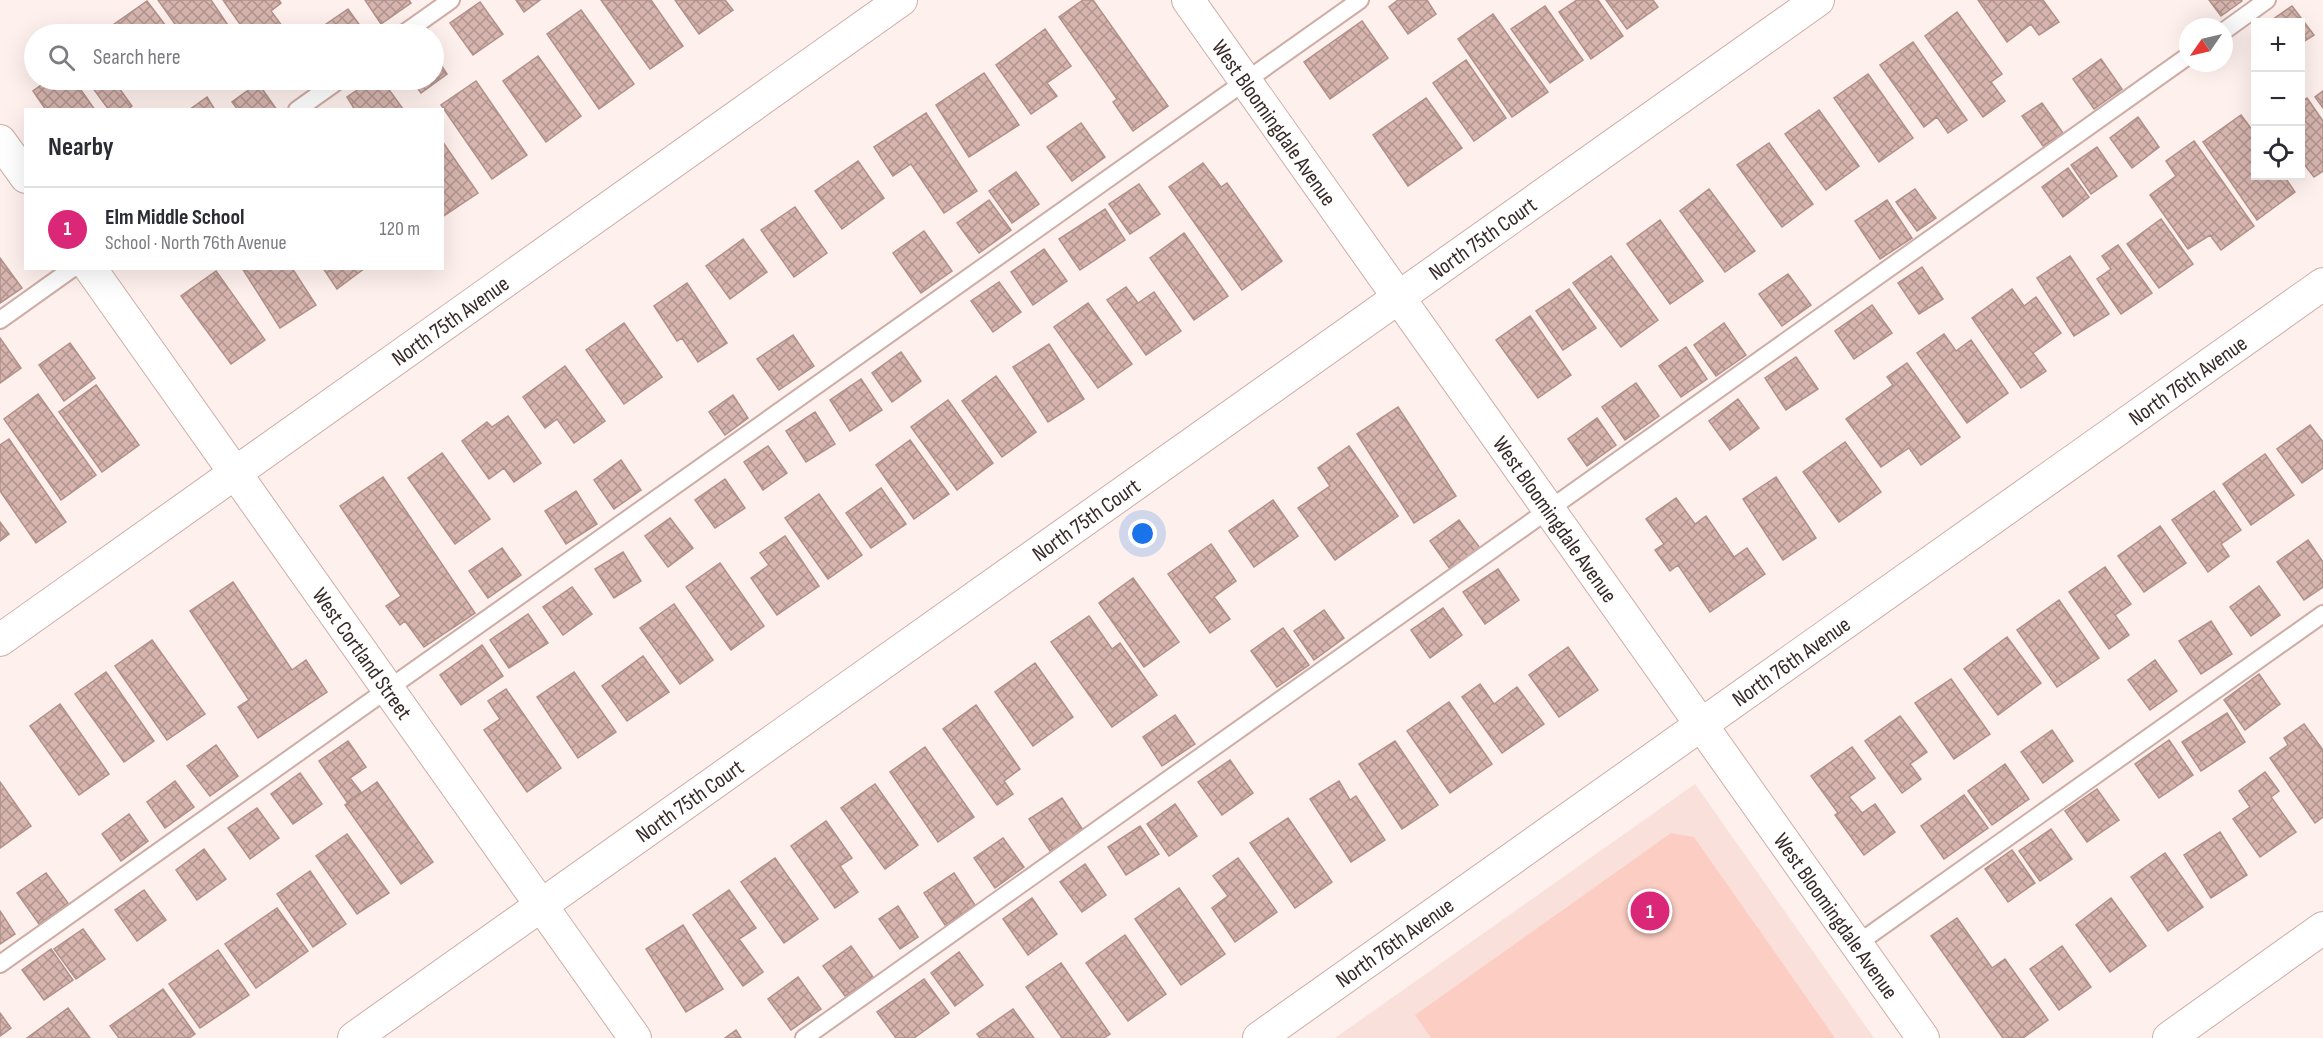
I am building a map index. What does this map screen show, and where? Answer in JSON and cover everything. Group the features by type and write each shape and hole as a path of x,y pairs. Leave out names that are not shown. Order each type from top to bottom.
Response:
{"street":[{"name":"North 75th Avenue","path":"0,640 900,0"},
{"name":"West Bloomingdale Avenue","path":"1188,0 1923,1038"},
{"name":"North 75th Court","path":"354,1038 1818,0"},
{"path":"0,141 24,174"},
{"name":"West Cortland Street","path":"91,270 635,1038"},
{"name":"North 76th Avenue","path":"1259,1038 2323,284"},
{"path":"2169,1038 2323,928"}],"lane":[{"path":"417,24 451,0"},
{"path":"0,964 1360,0"},
{"path":"2233,25 2267,0"},
{"path":"804,1038 2179,62"},
{"path":"300,108 325,90"},
{"path":"0,321 70,270"},
{"path":"1857,944 2323,614"}],"shaded area":[{"path":"1695,784 1874,1038 1335,1038"},
{"path":"1671,833 1694,837 1835,1038 1431,1038 1415,1015"}],"building":[{"path":"158,0 211,0 227,24 175,24"},
{"path":"223,0 279,0 281,3 271,11 281,24 240,24"},
{"path":"365,0 409,0 411,3 381,24"},
{"path":"516,0 540,0 524,12"},
{"path":"601,0 651,0 683,46 650,69"},
{"path":"675,0 725,0 733,10 699,34"},
{"path":"1083,0 1093,0 1168,106 1133,131 1113,102 1117,99 1059,17"},
{"path":"1398,0 1427,0 1436,14 1408,34 1389,7"},
{"path":"1577,0 1598,0 1623,36 1591,59 1559,12"},
{"path":"1606,0 1653,0 1658,7 1627,29"},
{"path":"1978,0 2043,0 2059,22 2039,35 2031,24 2007,42"},
{"path":"2209,0 2241,0 2242,1 2221,16"},
{"path":"147,1 164,24 114,24"},
{"path":"480,2 503,34 473,55 450,23"},
{"path":"1545,6 1583,60 1550,83 1511,29"},
{"path":"2292,6 2301,18 2275,18"},
{"path":"348,9 359,24 326,24"},
{"path":"581,10 634,84 599,109 547,34"},
{"path":"1957,12 2002,74 1991,82 2005,101 1983,117 1925,36"},
{"path":"1493,14 1548,92 1512,117 1458,39"},
{"path":"1362,21 1388,58 1330,99 1304,62"},
{"path":"2305,23 2314,35 2305,41"},
{"path":"1045,29 1071,66 1047,83 1057,96 1031,114 996,65"},
{"path":"1913,42 1967,120 1948,133 1937,117 1924,127 1880,65"},
{"path":"538,56 581,116 546,142 503,81"},
{"path":"2101,59 2122,89 2094,109 2073,79"},
{"path":"1466,60 1506,118 1474,141 1433,83"},
{"path":"984,73 1019,125 969,157 936,105"},
{"path":"1868,74 1913,138 1879,162 1834,98"},
{"path":"476,81 527,155 492,179 441,105"},
{"path":"81,90 94,108 45,108 33,91"},
{"path":"94,90 120,90 132,106 130,108 108,108"},
{"path":"248,90 263,90 276,108 236,108 232,102"},
{"path":"357,90 389,90 402,108 354,108 347,97"},
{"path":"2323,91 2323,108 2315,97"},
{"path":"207,97 214,108 192,108"},
{"path":"1426,98 1462,148 1408,186 1373,135"},
{"path":"2307,98 2323,121 2323,171 2314,177 2305,165 2305,99"},
{"path":"2042,103 2063,133 2043,146 2022,116"},
{"path":"1819,110 1859,166 1826,190 1785,134"},
{"path":"926,113 977,191 944,213 911,164 893,176 874,147"},
{"path":"2241,115 2251,128 2251,180 2287,180 2295,192 2257,220 2203,142"},
{"path":"2138,117 2159,147 2132,168 2110,138"},
{"path":"1081,123 1105,157 1072,181 1047,147"},
{"path":"2194,141 2254,226 2221,250 2210,235 2188,249 2150,195 2176,176 2166,161"},
{"path":"1769,143 1813,204 1782,227 1737,165"},
{"path":"444,144 478,193 444,216"},
{"path":"2097,147 2117,176 2091,194 2071,165"},
{"path":"858,161 884,198 842,229 815,191"},
{"path":"1203,163 1221,187 1227,183 1282,261 1242,290 1169,187"},
{"path":"2068,168 2089,197 2063,217 2042,187"},
{"path":"1016,172 1039,204 1012,223 989,191"},
{"path":"1139,184 1160,214 1130,234 1109,204"},
{"path":"1709,189 1755,251 1725,272 1680,211"},
{"path":"1915,189 1936,218 1917,231 1896,202"},
{"path":"989,200 1011,230 979,253 957,223"},
{"path":"1887,200 1912,238 1880,259 1855,221"},
{"path":"795,207 827,253 794,277 761,230"},
{"path":"1105,209 1125,240 1080,270 1059,239"},
{"path":"2161,219 2193,264 2159,288 2127,244"},
{"path":"1660,220 1703,281 1670,304 1627,244"},
{"path":"924,231 952,271 921,293 893,253"},
{"path":"1184,233 1228,296 1194,320 1150,258"},
{"path":"743,239 767,272 730,299 706,266"},
{"path":"2118,245 2152,293 2121,314 2097,279 2111,269 2102,256"},
{"path":"1044,249 1067,281 1033,305 1011,272"},
{"path":"1611,256 1658,320 1621,347 1573,283"},
{"path":"2070,256 2109,314 2074,336 2037,278"},
{"path":"0,258 22,288 0,303"},
{"path":"1922,267 1943,299 1919,314 1898,283"},
{"path":"243,270 293,270 316,305 280,328"},
{"path":"324,270 362,270 337,289"},
{"path":"216,271 265,340 231,364 181,296"},
{"path":"1788,274 1811,305 1782,326 1759,294"},
{"path":"999,282 1021,312 993,332 971,301"},
{"path":"687,283 727,343 698,362 682,338 677,341 654,306"},
{"path":"1126,287 1138,303 1154,292 1181,331 1146,355 1107,300"},
{"path":"1569,289 1596,328 1563,350 1536,311"},
{"path":"2012,289 2024,306 2036,297 2061,333 2033,353 2046,371 2021,388 1972,318"},
{"path":"1088,303 1132,364 1098,388 1054,327"},
{"path":"1872,305 1892,333 1854,359 1835,331"},
{"path":"1530,316 1571,375 1538,398 1496,340"},
{"path":"624,323 662,377 624,404 586,350"},
{"path":"1724,323 1746,355 1716,376 1694,345"},
{"path":"1944,334 1956,351 1971,340 2008,393 1967,423 1917,353"},
{"path":"793,335 814,366 779,390 757,359"},
{"path":"0,338 21,368 0,383"},
{"path":"70,343 95,378 64,401 39,365"},
{"path":"1049,344 1084,399 1048,422 1013,367"},
{"path":"1686,347 1707,379 1681,397 1659,366"},
{"path":"901,352 921,381 892,402 872,373"},
{"path":"1796,357 1818,389 1786,410 1765,378"},
{"path":"1907,363 1960,437 1921,465 1909,448 1881,467 1846,419 1893,385 1887,377"},
{"path":"565,366 605,421 574,443 557,419 545,428 523,397"},
{"path":"996,376 1036,432 1002,457 962,401"},
{"path":"861,379 882,410 850,431 830,400"},
{"path":"1636,383 1659,416 1625,440 1602,407"},
{"path":"96,385 139,445 102,472 59,412"},
{"path":"38,394 96,475 61,500 4,419"},
{"path":"733,395 748,418 725,435 709,412"},
{"path":"1738,399 1759,428 1730,450 1709,421"},
{"path":"948,400 993,463 957,490 911,427"},
{"path":"1398,407 1456,496 1414,523 1357,434"},
{"path":"815,412 835,444 806,462 786,431"},
{"path":"508,416 541,463 514,482 504,468 489,479 462,441 487,422 492,427"},
{"path":"1597,418 1616,445 1587,466 1568,439"},
{"path":"2310,425 2323,442 2323,468 2302,483 2277,449"},
{"path":"9,439 66,522 36,543 0,491 0,445"},
{"path":"910,440 949,494 914,519 876,465"},
{"path":"1845,442 1881,492 1839,522 1803,472"},
{"path":"768,446 787,473 763,490 744,462"},
{"path":"1349,446 1398,516 1335,560 1298,508 1330,486 1318,468"},
{"path":"442,453 490,519 455,544 408,478"},
{"path":"2265,454 2294,495 2251,525 2223,484"},
{"path":"621,460 641,490 614,509 594,480"},
{"path":"383,477 475,613 424,647 405,621 400,625 386,606 401,596 340,506"},
{"path":"1776,477 1816,538 1783,560 1743,499"},
{"path":"725,479 745,508 715,528 695,500"},
{"path":"881,488 906,524 871,548 846,513"},
{"path":"576,491 597,524 566,544 545,511"},
{"path":"2214,491 2241,530 2221,544 2229,556 2208,572 2172,520"},
{"path":"819,494 862,555 828,579 785,518"},
{"path":"1676,498 1695,524 1706,516 1734,557 1747,548 1765,574 1710,612 1678,565 1670,571 1655,550 1664,544 1646,519"},
{"path":"1273,500 1298,536 1254,567 1229,531"},
{"path":"670,518 693,548 668,567 645,536"},
{"path":"1459,520 1480,548 1450,569 1430,541"},
{"path":"0,522 9,534 0,541"},
{"path":"2160,526 2186,563 2144,592 2118,556"},
{"path":"785,536 819,586 777,615 751,578 769,565 760,553"},
{"path":"2308,540 2323,562 2323,587 2304,600 2277,562"},
{"path":"1211,544 1236,581 1214,597 1230,619 1210,633 1168,574"},
{"path":"502,548 521,575 488,598 469,571"},
{"path":"623,552 641,581 614,598 595,569"},
{"path":"720,563 764,626 731,650 686,587"},
{"path":"2105,567 2131,604 2115,615 2129,635 2109,649 2069,592"},
{"path":"1498,569 1519,600 1485,624 1463,592"},
{"path":"1133,578 1179,642 1144,667 1099,603"},
{"path":"233,582 292,670 306,660 327,692 258,738 238,707 249,700 190,611"},
{"path":"2259,586 2280,615 2251,636 2230,607"},
{"path":"572,587 592,614 563,635 543,607"},
{"path":"2059,600 2099,658 2057,687 2017,630"},
{"path":"674,604 713,660 680,684 640,628"},
{"path":"1443,608 1462,635 1430,658 1411,630"},
{"path":"1324,610 1344,638 1314,660 1294,631"},
{"path":"528,614 548,643 509,668 490,640"},
{"path":"1089,616 1112,649 1120,643 1157,695 1112,727 1051,642"},
{"path":"2211,621 2232,654 2201,674 2179,641"},
{"path":"1283,628 1309,665 1277,687 1251,651"},
{"path":"2007,637 2041,683 1998,715 1964,669"},
{"path":"152,640 205,714 167,740 115,666"},
{"path":"482,645 503,676 461,705 440,675"},
{"path":"1568,647 1598,690 1559,717 1529,675"},
{"path":"643,656 669,692 627,721 602,686"},
{"path":"2155,660 2177,691 2150,710 2128,680"},
{"path":"1035,663 1073,717 1033,746 995,692"},
{"path":"106,672 154,741 124,762 75,694"},
{"path":"574,672 616,732 578,758 537,697"},
{"path":"2259,674 2280,704 2245,730 2224,700"},
{"path":"1951,679 1990,734 1954,759 1915,703"},
{"path":"1480,684 1494,704 1517,687 1544,724 1502,753 1462,697"},
{"path":"506,689 561,768 527,792 484,730 500,719 488,701"},
{"path":"1449,702 1492,764 1450,793 1407,731"},
{"path":"60,704 109,774 79,795 30,726"},
{"path":"976,705 1020,769 1004,781 1013,794 997,805 943,729"},
{"path":"2227,713 2245,742 2201,771 2182,742"},
{"path":"1175,715 1195,744 1162,766 1143,737"},
{"path":"1900,716 1927,752 1910,764 1921,779 1902,793 1865,741"},
{"path":"2304,724 2323,750 2323,817 2315,823 2270,758 2288,745 2284,738"},
{"path":"2052,730 2073,761 2043,783 2021,752"},
{"path":"2169,740 2193,775 2159,798 2135,764"},
{"path":"348,741 366,767 350,778 361,792 347,802 319,761"},
{"path":"1395,741 1438,805 1402,829 1359,764"},
{"path":"216,745 238,776 210,796 187,766"},
{"path":"925,747 974,817 938,842 890,772"},
{"path":"1852,747 1875,778 1849,797 1862,813 1875,804 1895,832 1864,855 1835,815 1838,813 1811,776"},
{"path":"1230,760 1253,793 1222,815 1198,782"},
{"path":"2005,764 2029,799 1992,825 1968,791"},
{"path":"2265,772 2279,791 2271,797 2296,832 2260,857 2233,819 2250,807 2239,791"},
{"path":"300,773 322,804 293,824 271,794"},
{"path":"175,781 194,807 165,828 147,802"},
{"path":"1339,781 1350,800 1356,796 1385,840 1351,862 1310,799"},
{"path":"0,782 31,826 0,848"},
{"path":"377,782 433,862 401,884 345,805"},
{"path":"875,784 918,845 885,869 841,808"},
{"path":"2097,789 2119,820 2087,842 2065,811"},
{"path":"1964,795 1988,828 1944,859 1921,826"},
{"path":"1062,798 1083,830 1050,851 1029,819"},
{"path":"1175,804 1197,836 1169,856 1147,824"},
{"path":"257,808 279,838 250,859 228,828"},
{"path":"129,814 148,841 121,861 102,834"},
{"path":"1288,818 1332,882 1295,908 1250,843"},
{"path":"826,821 852,858 840,866 858,892 835,908 791,846"},
{"path":"1140,826 1159,854 1126,875 1108,847"},
{"path":"2051,829 2072,859 2040,881 2019,851"},
{"path":"2220,832 2247,875 2211,898 2184,855"},
{"path":"347,834 389,893 357,914 316,856"},
{"path":"1003,838 1024,867 995,888 974,858"},
{"path":"204,849 226,879 197,900 176,870"},
{"path":"2012,850 2035,883 2008,902 1985,869"},
{"path":"2165,853 2203,907 2168,931 2131,877"},
{"path":"775,858 818,919 784,943 741,882"},
{"path":"1238,858 1277,912 1235,942 1212,908 1228,896 1213,876"},
{"path":"1085,864 1106,895 1082,912 1060,882"},
{"path":"310,871 346,924 313,947 277,894"},
{"path":"46,873 68,903 39,924 17,893"},
{"path":"954,873 975,905 945,925 924,893"},
{"path":"1179,888 1225,954 1181,985 1135,919"},
{"path":"144,890 166,920 137,941 115,910"},
{"path":"729,890 756,928 739,939 763,972 743,986 693,915"},
{"path":"1032,898 1057,934 1028,955 1003,919"},
{"path":"2111,898 2146,946 2110,972 2076,925"},
{"path":"898,906 918,937 900,949 879,919"},
{"path":"277,908 308,951 256,988 225,944"},
{"path":"0,911 15,934 0,944"},
{"path":"1957,918 1992,968 2005,959 2048,1020 2023,1038 2003,1038 1931,936"},
{"path":"683,925 723,989 686,1012 646,949"},
{"path":"83,929 105,959 76,979 54,949"},
{"path":"1125,935 1166,994 1128,1021 1086,963"},
{"path":"851,946 873,977 845,996 823,966"},
{"path":"2062,946 2091,987 2059,1010 2030,969"},
{"path":"51,949 73,980 44,1000 22,970"},
{"path":"218,950 249,995 200,1028 169,984"},
{"path":"959,952 983,985 955,1006 931,973"},
{"path":"1061,963 1110,1034 1104,1038 1062,1038 1026,987"},
{"path":"798,977 821,1009 791,1030 768,999"},
{"path":"924,979 949,1013 914,1038 896,1038 877,1012"},
{"path":"163,989 195,1034 189,1038 119,1038 110,1026"},
{"path":"68,1008 90,1038 27,1038"},
{"path":"1013,1009 1034,1038 980,1038 977,1034"},
{"path":"0,1013 11,1028 0,1036"},
{"path":"736,1030 741,1038 725,1038"}],"place":[{"name":"Elm Middle School","path":"1650,911"}]}
